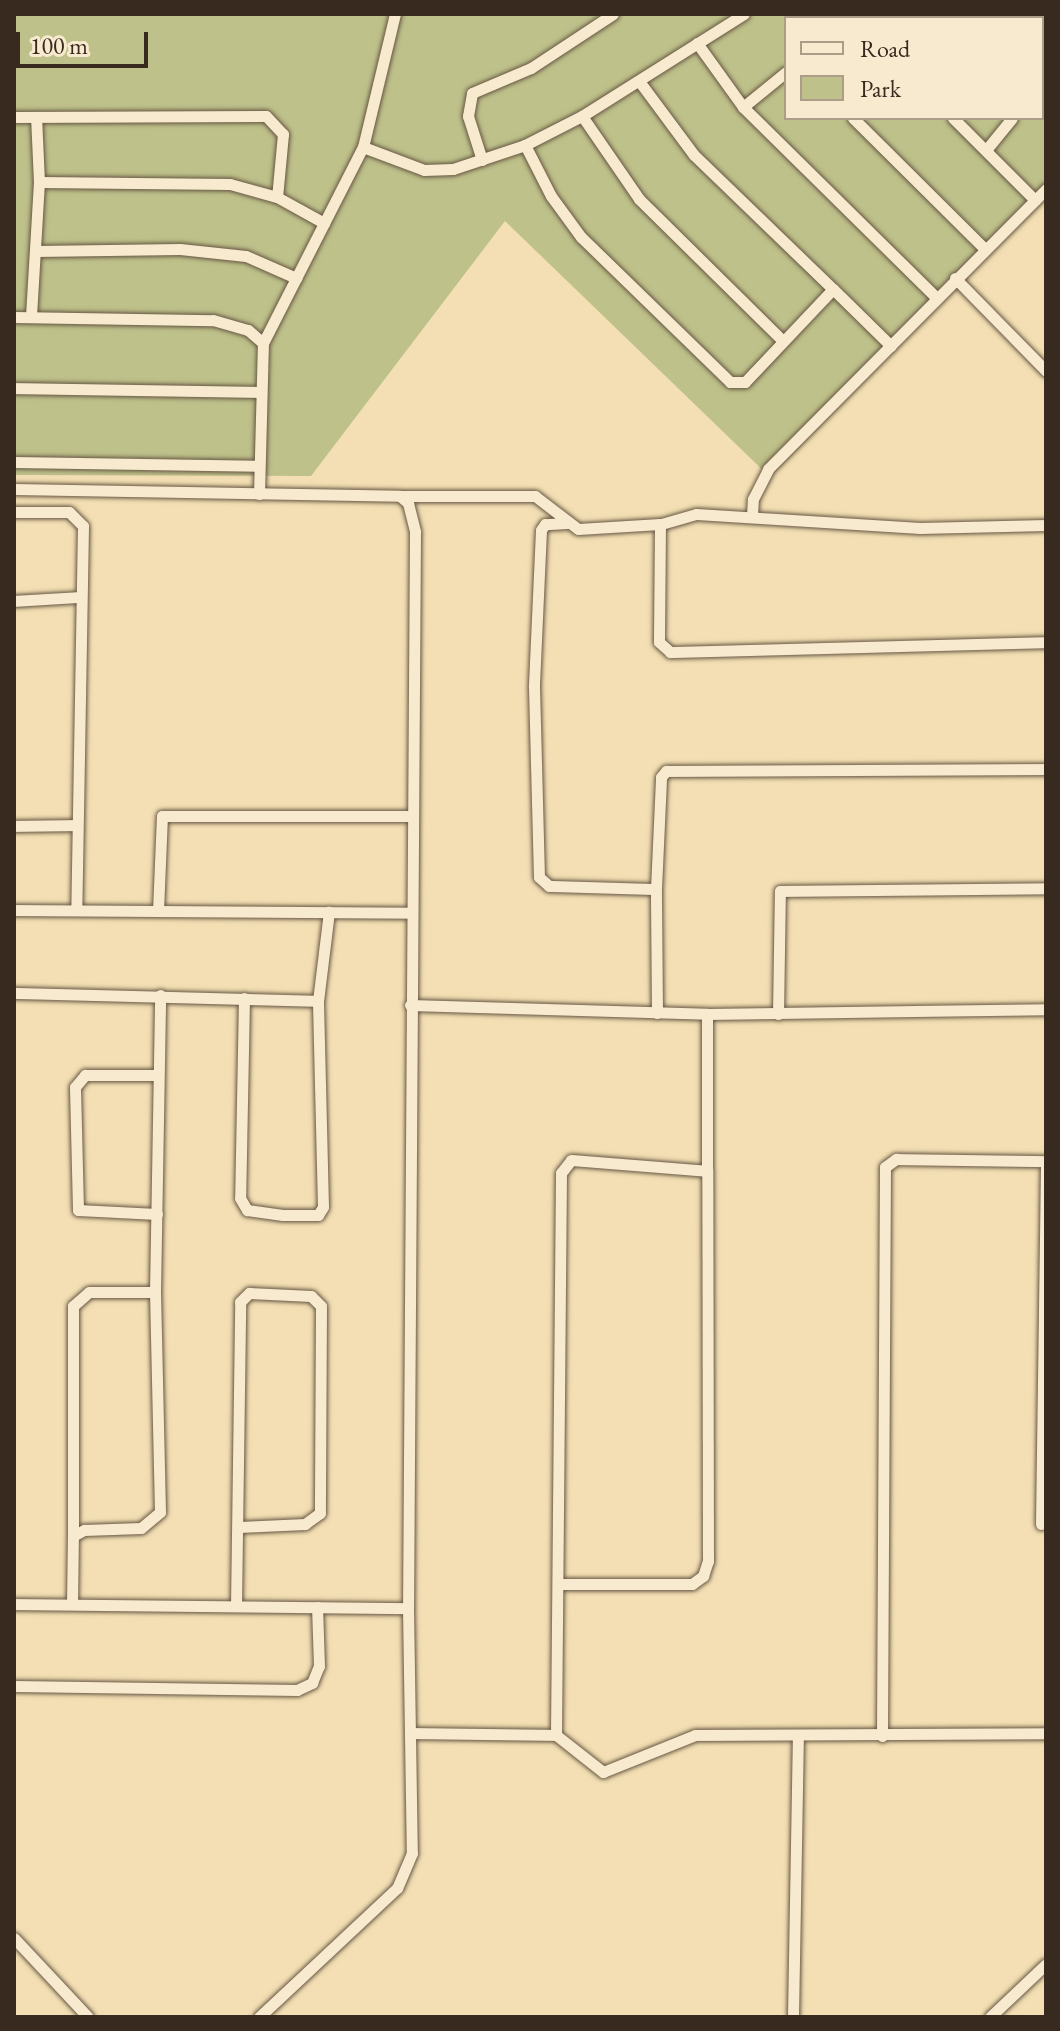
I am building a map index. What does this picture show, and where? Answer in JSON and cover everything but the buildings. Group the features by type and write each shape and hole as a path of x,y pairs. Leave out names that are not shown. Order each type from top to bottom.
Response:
{"street":[{"path":"259,494 258,392 263,343 363,147 395,14"},
{"path":"482,160 468,116 472,93 531,68 613,14"},
{"path":"363,147 424,170 482,160 525,145 582,116 744,14"},
{"path":"697,43 743,107 936,297"},
{"path":"743,107 784,74"},
{"path":"639,81 694,155 891,346"},
{"path":"14,117 266,116 283,134 277,197"},
{"path":"582,116 639,199 783,341"},
{"path":"31,316 39,182 36,117"},
{"path":"855,120 985,249"},
{"path":"955,120 1035,200"},
{"path":"986,150 1010,120"},
{"path":"525,145 551,196 581,237 730,382 745,382 833,289"},
{"path":"39,182 230,184 277,197 324,223"},
{"path":"752,516 753,499 768,469 1046,189"},
{"path":"36,251 194,251 246,256 296,278"},
{"path":"955,278 1046,371"},
{"path":"14,317 213,320 248,330 263,343"},
{"path":"14,388 258,392"},
{"path":"14,462 257,466"},
{"path":"14,489 535,496 547,501 567,523 578,529 660,524 696,514 920,528 1046,525"},
{"path":"259,2017 397,1888 408,1871 414,1733 408,1608 410,913 415,532 408,503 400,496"},
{"path":"14,512 69,512 83,526 76,909"},
{"path":"567,523 545,524 541,530 534,687 539,877 549,886 656,889"},
{"path":"660,524 659,642 670,652 1046,642"},
{"path":"14,601 80,597"},
{"path":"657,1013 656,889 661,777 666,771 1046,769"},
{"path":"158,911 162,816 411,816"},
{"path":"14,826 76,825"},
{"path":"778,1014 780,891 1046,888"},
{"path":"14,910 410,913"},
{"path":"244,998 240,1198 247,1210 283,1215 318,1215 323,1207 318,1001 329,912"},
{"path":"14,993 318,1001"},
{"path":"73,1536 84,1530 141,1528 160,1512 155,1292 160,995"},
{"path":"410,1005 707,1014 1046,1009"},
{"path":"561,1584 692,1584 703,1576 708,1561 707,1014"},
{"path":"157,1214 78,1210 75,1087 85,1075 158,1075"},
{"path":"882,1736 885,1167 896,1159 1046,1163 1041,1524"},
{"path":"556,1735 561,1584 563,1165 571,1160 707,1171"},
{"path":"72,1604 73,1306 89,1292 155,1292"},
{"path":"236,1606 239,1527 235,1412 240,1302 249,1293 311,1296 321,1306 320,1513 305,1524 239,1527"},
{"path":"14,1604 408,1608"},
{"path":"14,1686 297,1690 312,1683 319,1666 317,1607"},
{"path":"414,1733 556,1735 603,1772 695,1735 1046,1733"},
{"path":"793,2017 798,1735"},
{"path":"14,1938 88,2017"},
{"path":"990,2017 1046,1964"}],"green space":[{"path":"14,14 1046,14 1046,197 770,477 505,221 311,476 14,475"}]}
